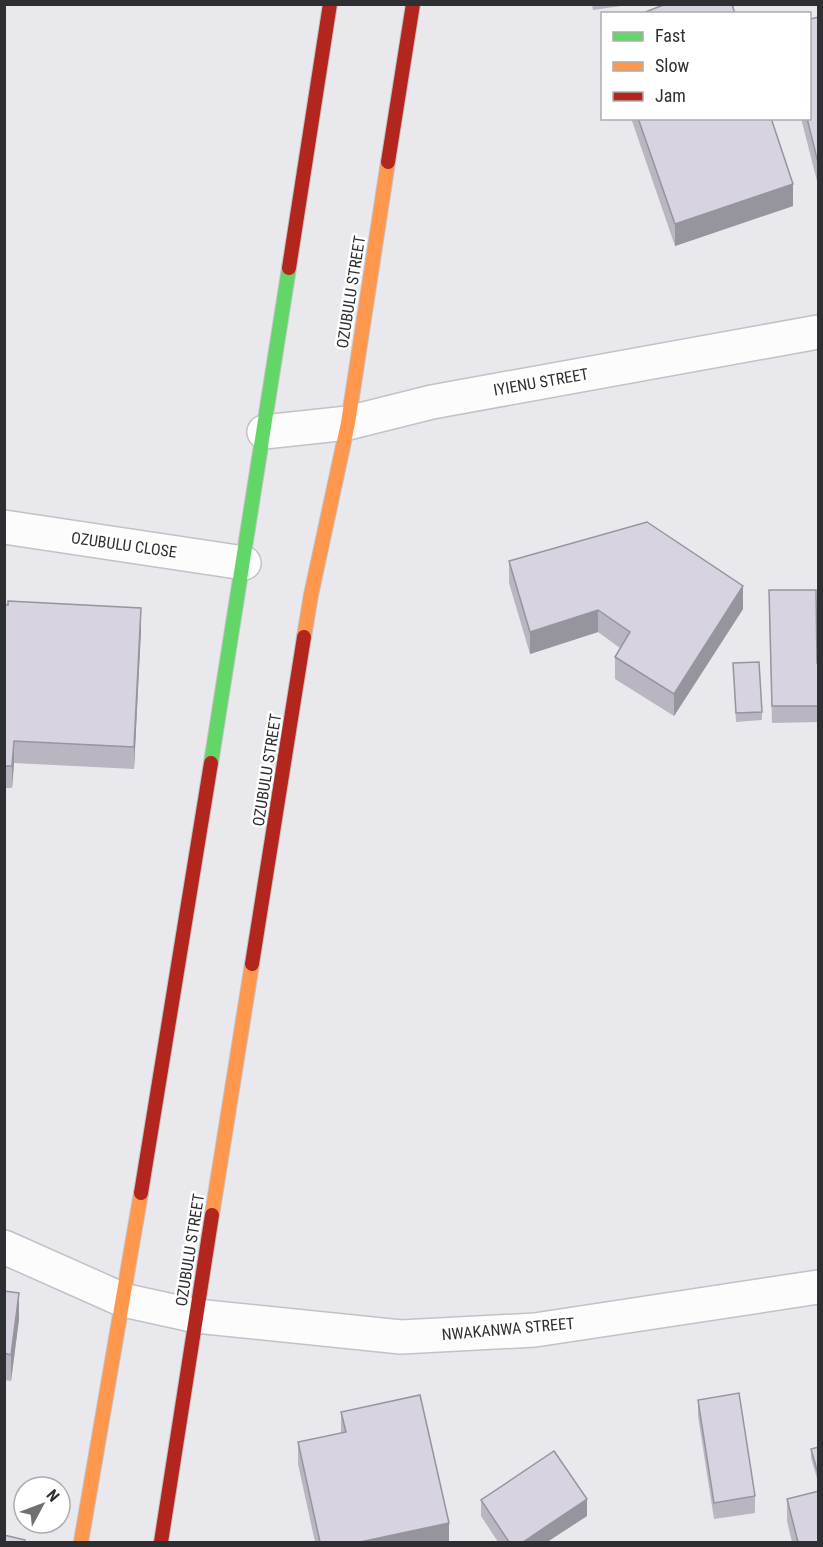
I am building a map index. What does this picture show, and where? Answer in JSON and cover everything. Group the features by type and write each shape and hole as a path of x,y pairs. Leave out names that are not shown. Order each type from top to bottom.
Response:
{"main road":[{"path":"81,1542 244,563 330,4"},
{"name":"OZUBULU STREET","path":"161,1542 311,595 348,423 412,4"}],"street":[{"name":"IYIENU STREET","path":"264,432 348,423 432,402 819,332"},
{"name":"OZUBULU CLOSE","path":"4,528 244,563"},
{"name":"NWAKANWA STREET","path":"4,1247 123,1300 196,1316 401,1337 535,1330 819,1287"}],"building":[{"path":"666,4 732,4 734,12 645,12"},
{"path":"819,17 819,167 807,120 811,120 811,19"},
{"path":"639,120 772,120 793,184 675,224"},
{"path":"647,522 743,586 674,694 615,657 630,632 598,610 530,632 509,561"},
{"path":"769,590 816,590 819,706 772,706"},
{"path":"8,601 141,608 134,747 14,741 12,766 4,766 4,605 8,605"},
{"path":"759,662 762,712 736,713 733,663"},
{"path":"4,1291 19,1293 11,1355 4,1353"},
{"path":"739,1393 755,1496 714,1503 698,1400"},
{"path":"420,1395 449,1523 360,1542 320,1542 298,1442 346,1432 341,1412"},
{"path":"819,1447 819,1477 811,1449"},
{"path":"554,1451 587,1499 523,1542 509,1542 481,1500"},
{"path":"819,1491 819,1542 798,1542 787,1499"},
{"path":"4,1535 25,1540 24,1542 4,1542"}],"traffic: fast":[{"path":"211,763 289,268"}],"traffic: slow":[{"path":"304,637 348,423 388,162"},
{"path":"212,1215 252,964"},
{"path":"81,1542 141,1193"}],"traffic: jam":[{"path":"289,268 330,4"},
{"path":"388,162 413,4"},
{"path":"252,964 304,637"},
{"path":"141,1193 211,763"},
{"path":"161,1542 212,1215"}]}
